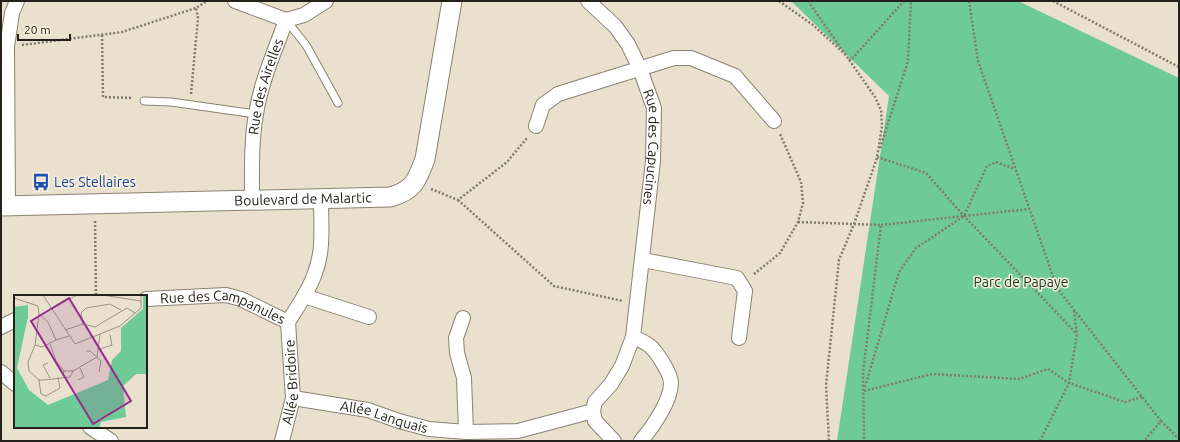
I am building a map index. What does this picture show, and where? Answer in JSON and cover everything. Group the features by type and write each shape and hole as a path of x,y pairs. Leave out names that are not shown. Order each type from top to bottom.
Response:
{"street":[{"path":"5,206 4,115 7,47 12,13 17,1"},
{"path":"235,1 286,20"},
{"name":"Rue des Airelles","path":"252,200 252,143 256,114 262,86 286,20 304,15 326,1"},
{"path":"416,183 425,159 452,1"},
{"name":"Rue des Capucines","path":"588,1 615,26 628,44 640,69 654,108 653,161 643,260 633,337 622,366 611,384 594,402 593,411"},
{"path":"536,126 543,105 558,94 674,58 691,58 735,76 774,121"},
{"name":"Boulevard de Malartic","path":"5,206 252,200 322,200 390,197 409,189 416,183"},
{"name":"Rue des Campanules","path":"147,299 226,295 241,299 288,322 304,296 315,273 320,256 322,200"},
{"path":"643,260 737,278 745,292 739,338"},
{"path":"304,296 369,317"},
{"path":"463,318 456,338 457,353 464,378 466,432"},
{"path":"1,326 14,320"},
{"name":"Allée Bridoire","path":"282,441 292,398 288,322"},
{"path":"633,337 650,346 657,354 671,382 668,396 655,421 641,441"},
{"path":"1,372 14,383"},
{"name":"Allée Lanquais","path":"292,398 368,410 399,421 429,428 466,432 518,431 593,411"},
{"path":"593,411 595,421 614,441"},
{"path":"92,428 111,441"}],"lane":[{"path":"286,20 306,45 338,103"},
{"path":"144,101 190,104 256,114"}],"path":[{"path":"7,47 122,32 196,8 207,1"},
{"path":"779,1 813,25 851,60"},
{"path":"808,1 851,60 875,97 881,110 882,126 877,158"},
{"path":"851,60 904,1"},
{"path":"829,441 826,385 839,260 854,224 877,158 908,61 911,1"},
{"path":"969,1 978,61 1057,288 1161,421 1179,439"},
{"path":"1053,1 1179,66"},
{"path":"190,104 198,18 196,8"},
{"path":"102,35 103,97 138,98 144,101"},
{"path":"737,278 755,274 780,253 798,222 803,203 801,182 774,121"},
{"path":"458,200 507,162 536,126"},
{"path":"877,158 926,173 964,216 1077,334"},
{"path":"864,391 899,272 916,248 964,216 987,166 996,162 1016,169"},
{"path":"416,183 458,200 554,286 637,304"},
{"path":"89,204 96,221 96,295"},
{"path":"798,222 881,225 1030,209"},
{"path":"864,441 863,373 881,225"},
{"path":"1040,441 1069,383 1077,334 1074,309"},
{"path":"864,391 932,374 1019,379 1048,369 1069,383 1125,402 1142,397"},
{"path":"1144,441 1161,421"}],"green space":[{"name":"Parc de Papaye","path":"791,1 1018,1 1179,78 1179,441 837,441 889,96"}],"place":[{"name":"Les Stellaires","path":"41,182"}]}
